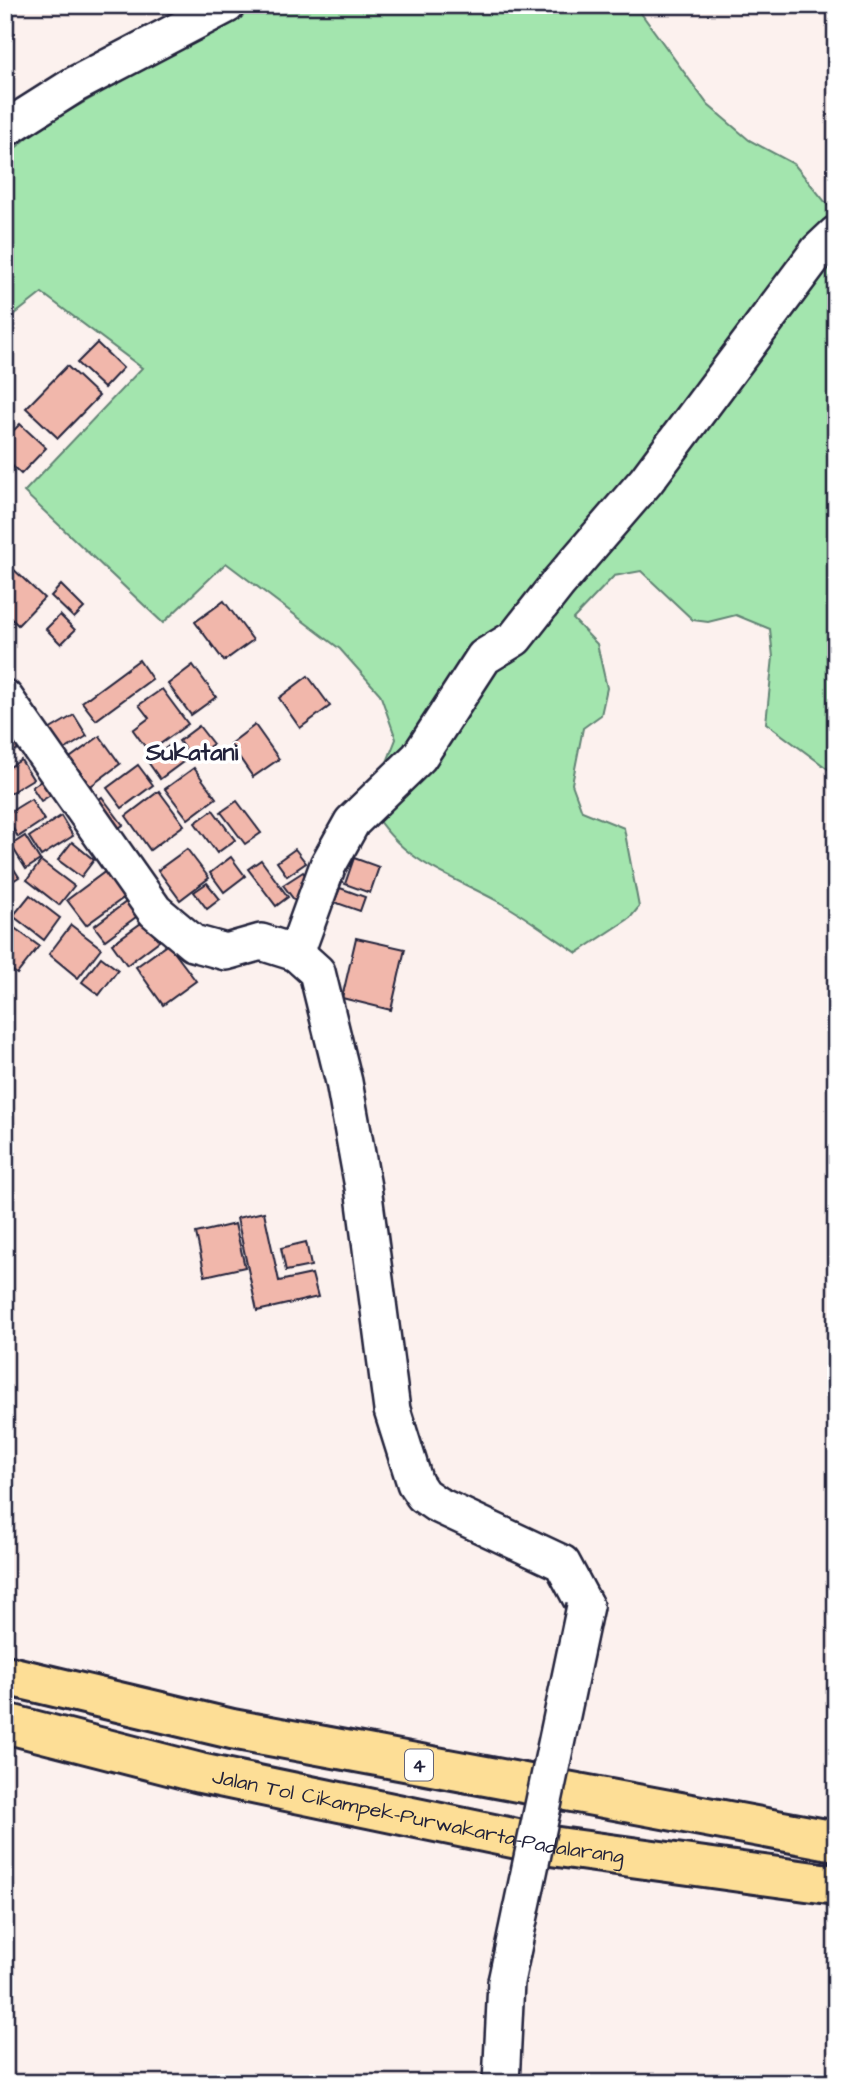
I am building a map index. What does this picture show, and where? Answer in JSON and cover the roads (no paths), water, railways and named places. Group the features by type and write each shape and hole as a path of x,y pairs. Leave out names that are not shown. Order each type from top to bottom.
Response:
{"highway":[{"name":"4","path":"5,1675 246,1731 836,1841"},
{"name":"Jalan Tol Cikampek–Purwakarta–Padalarang","path":"5,1723 200,1773 551,1846 836,1885"}],"street":[{"path":"5,129 76,84 227,5"},
{"path":"296,953 328,865 352,822 419,757 484,657 515,638 646,481 818,251 836,234"},
{"path":"5,698 155,911 193,943 226,953 261,942 296,953 317,972 330,1017 363,1187 392,1410 415,1483 424,1495 436,1504 562,1563 585,1606 506,1982 501,2083"}],"district":[{"name":"Sukatani","path":"192,752"}]}
